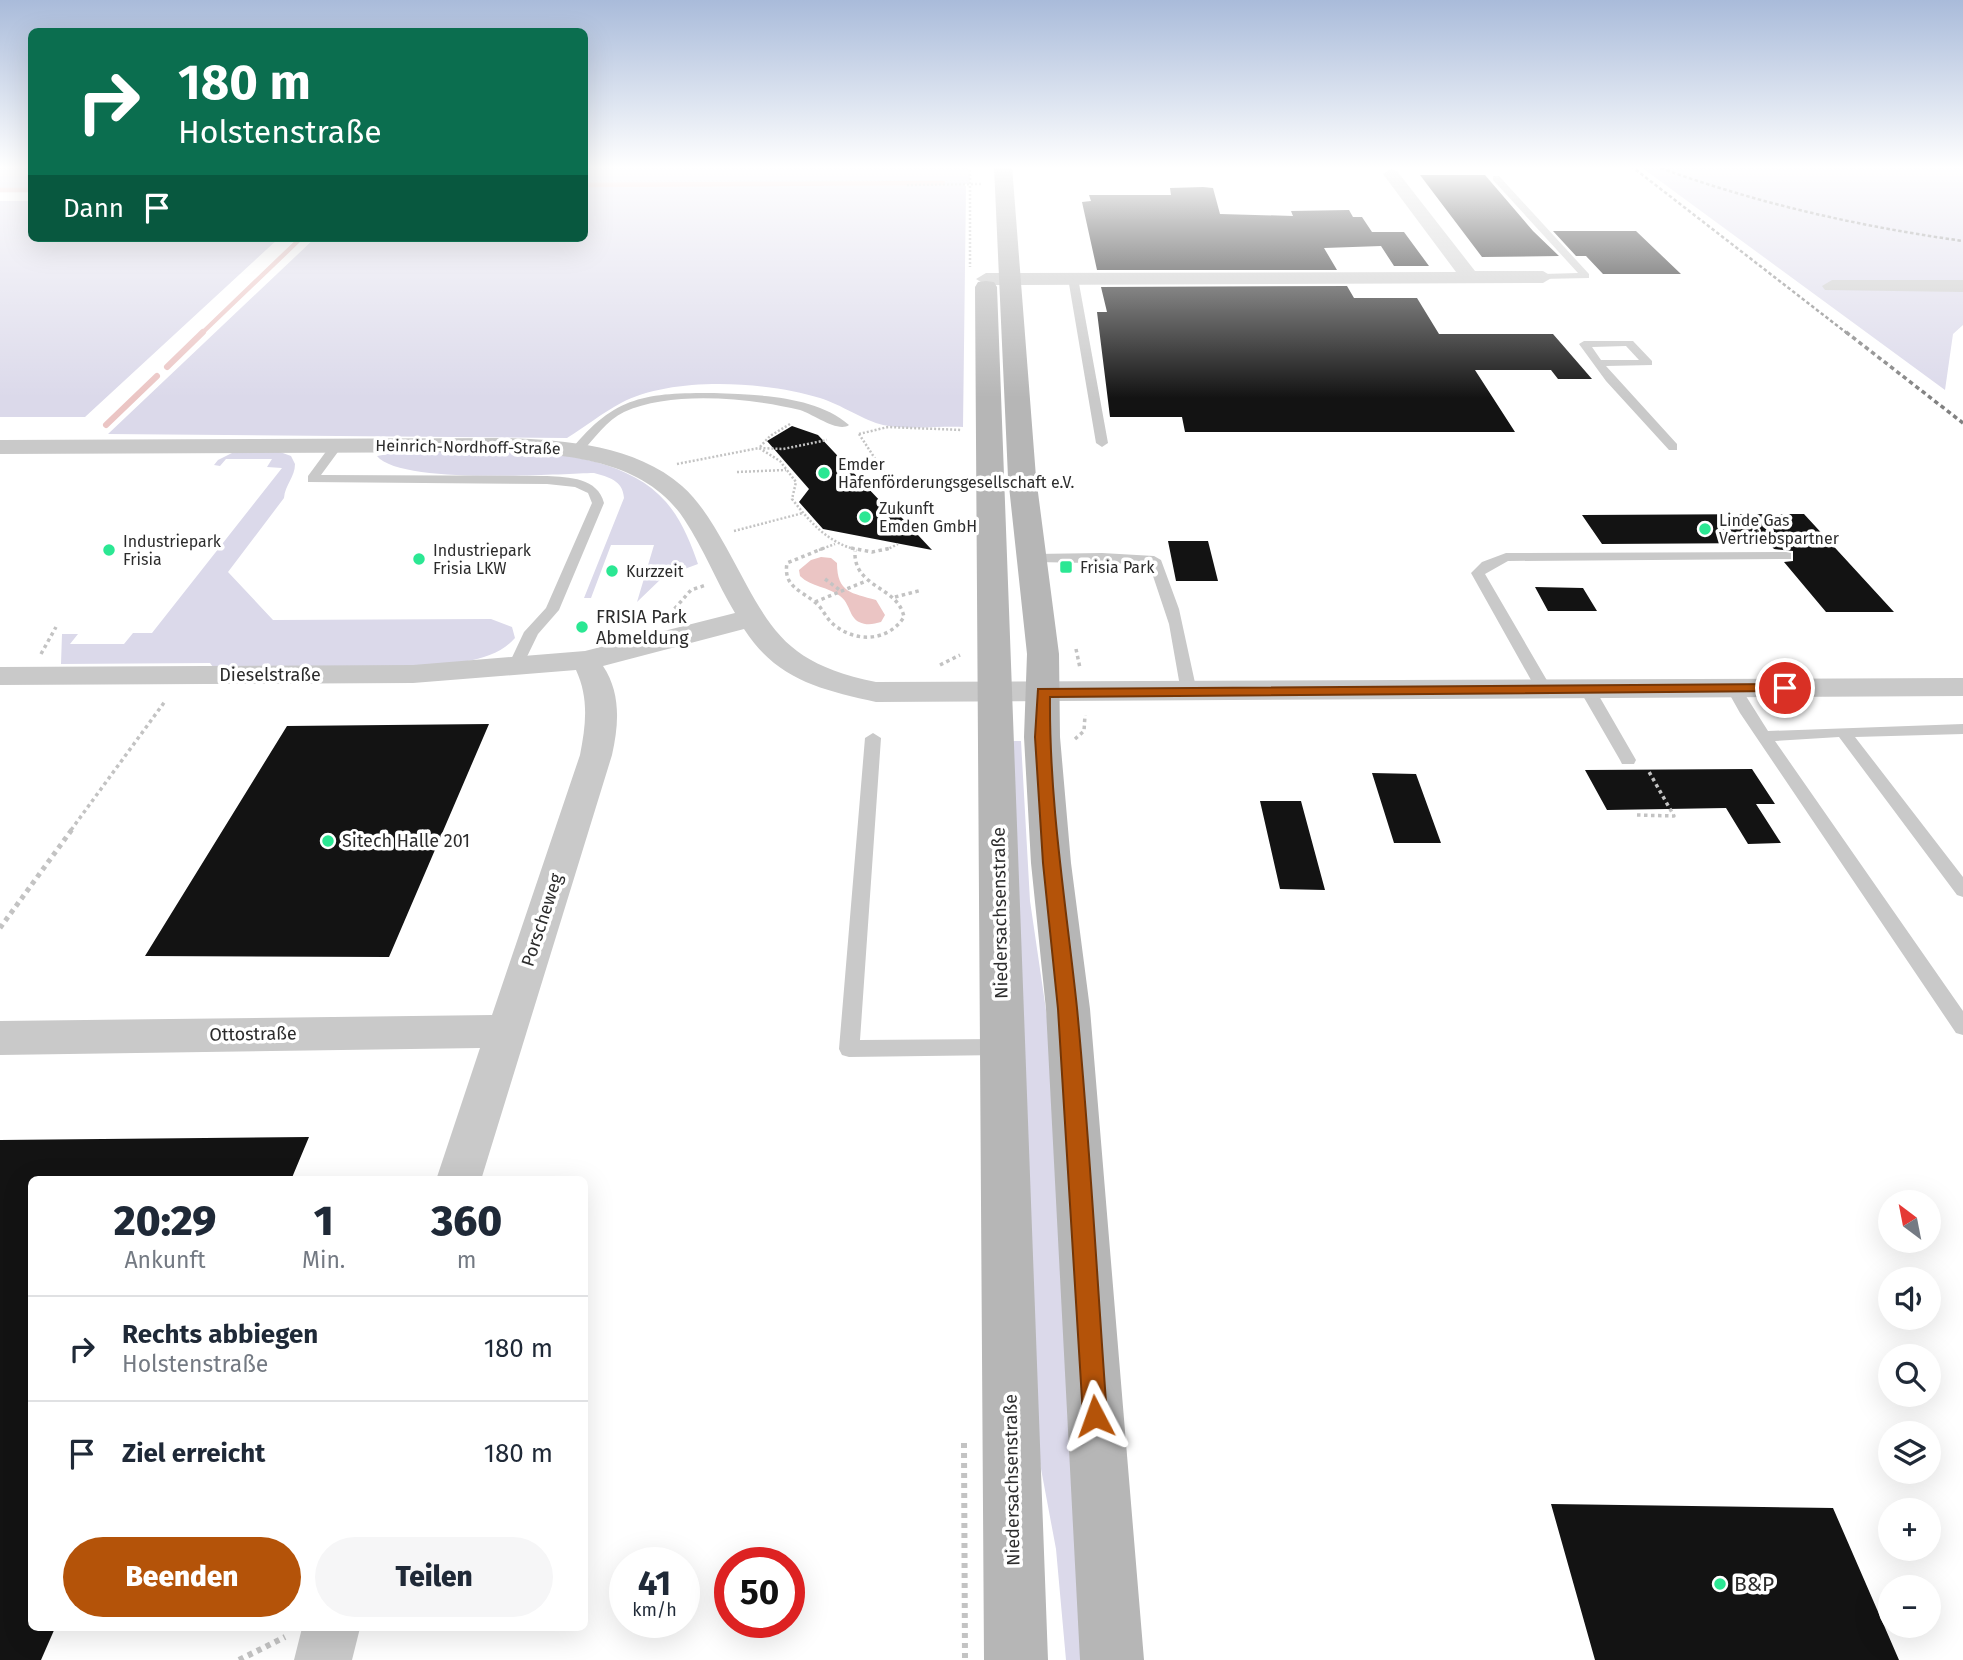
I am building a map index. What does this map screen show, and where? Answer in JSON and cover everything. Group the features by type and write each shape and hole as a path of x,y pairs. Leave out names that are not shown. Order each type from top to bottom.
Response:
{"main road":[{"name":"Niedersachsenstraße","path":"993,243 988,272 1016,1660"},
{"name":"Niedersachsenstraße","path":"988,272 1034,558 1043,654 1042,737 1051,863 1068,1009 1112,1660"}],"street":[{"path":"1444,243 1469,276"},
{"path":"988,272 1073,278 1543,276"},
{"path":"1832,286 1963,286"},
{"name":"Heinrich-Nordhoff-Straße","path":"0,447 525,445 577,450 631,466 669,488 697,519 748,614 769,644 788,662 832,682 889,693 1963,687"},
{"name":"Dieselstraße","path":"527,657 585,660 622,653 748,614"},
{"name":"Dieselstraße","path":"0,676 413,674 527,657 748,614"},
{"name":"Porscheweg","path":"459,1176 601,733 602,700 585,660"},
{"name":"Ottostraße","path":"0,1038 505,1031"},
{"path":"323,1660 330,1631"}],"lane":[{"path":"1543,276 1586,276 1556,243"},
{"path":"1073,278 1102,443"},
{"path":"1598,363 1648,363 1629,343 1584,344 1598,363 1673,447"},
{"path":"577,450 611,415 637,404 670,399 755,399 813,410 845,431"},
{"path":"337,445 312,479 547,480 580,484 594,491 599,498 598,503 573,566 552,610 531,632 527,657"},
{"path":"1544,689 1478,573 1487,565 1506,557 1786,556"},
{"path":"1034,558 1102,557 1154,560 1171,599 1178,624 1189,692"},
{"path":"1734,688 1763,736 1963,1027"},
{"path":"1587,689 1628,760"},
{"path":"1763,736 1963,729"},
{"path":"1843,732 1963,890"},
{"path":"873,738 849,1049 1002,1047"}],"path":[{"path":"982,243 988,272"},
{"path":"760,448 779,430 813,410"},
{"path":"770,428 779,430"},
{"path":"845,431 860,434 888,428 970,430"},
{"path":"860,434 887,477 881,489"},
{"path":"674,464 760,448 783,449 834,439"},
{"path":"760,448 780,461 796,482 792,499 820,533 835,544 855,551 878,552 894,548 898,544"},
{"path":"737,472 786,470"},
{"path":"730,532 803,513"},
{"path":"835,544 787,564 784,572 789,583 801,595 815,603 842,630 871,637 886,635 898,628 902,617 901,606 895,597 866,581 854,562 855,551"},
{"path":"825,579 842,591"},
{"path":"640,634 649,625 669,614 691,590 730,580"},
{"path":"815,603 866,581"},
{"path":"895,597 922,590"},
{"path":"45,646 56,627"},
{"path":"0,928 184,676"},
{"path":"1628,760 1643,760 1674,816 1637,816"}],"shaded area":[{"path":"0,243 273,243 85,417 0,417"},
{"path":"309,243 965,243 963,427 912,428 883,425 828,401 798,392 719,384 666,388 642,394 614,407 567,438 108,434"},
{"path":"1745,243 1963,243 1963,325 1953,334 1945,390"},
{"path":"405,451 543,453 579,458 613,467 642,482 666,502 685,532 698,564 663,577 637,602 654,545 611,545 591,598 584,598 624,498 618,483 594,473 479,476 415,471 392,465 377,456"},
{"path":"234,452 280,452 291,456 295,464 284,498 228,572 273,620 491,619 512,627 515,638 494,653 470,661 418,666 213,667 210,663 61,664 62,634 78,634 70,644 124,644 133,633 152,633 282,468 267,467 272,459 226,459 220,466 214,465"},
{"path":"831,558 837,563 840,580 847,590 876,600 885,615 881,622 859,622 840,596 800,576 799,570 811,560"},
{"path":"1009,741 1021,741 1030,901 1051,1044 1087,1660 1066,1660 1056,1549 1036,1442"}],"building":[{"path":"1091,243 1412,243 1429,266 1394,266 1381,246 1324,248 1337,270 1097,270"},
{"path":"1472,243 1546,243 1559,256 1482,257"},
{"path":"1564,243 1649,243 1681,274 1603,274 1586,256 1576,256"},
{"path":"1347,286 1354,298 1417,298 1439,334 1553,334 1592,379 1558,379 1551,370 1475,370 1515,432 1185,432 1182,417 1110,417 1097,312 1107,312 1101,287"},
{"path":"792,426 818,435 882,503 887,502 932,550 823,529 799,502 809,489 767,441"},
{"name":"Linde Gas Vertriebspartner","path":"1804,514 1894,612 1826,612 1784,562 1793,561 1793,551 1774,549 1769,543 1602,544 1582,515"},
{"path":"1168,541 1208,541 1218,581 1176,581"},
{"path":"1535,587 1583,588 1597,611 1548,611"},
{"name":"Sitech Halle 201","path":"489,724 389,957 145,956 287,726"},
{"path":"1752,769 1775,804 1756,804 1781,843 1748,844 1726,808 1607,810 1585,770"},
{"path":"1372,773 1416,774 1441,843 1394,843"},
{"path":"1260,801 1301,801 1325,890 1280,889"},
{"path":"309,1137 293,1176 28,1176 28,1631 54,1631 41,1660 0,1660 0,1140"},
{"name":"B&P","path":"1551,1504 1833,1508 1878,1612 1878,1638 1889,1638 1899,1660 1595,1660"}],"waterway":[{"path":"201,334 295,243"},
{"path":"167,367 203,332"},
{"path":"106,425 157,376"}],"railway":[{"path":"1731,243 1848,334"},
{"path":"1846,332 1963,423"}],"place":[{"name":"Emder Hafenförderungsgesellschaft e.V.","path":"824,473"},
{"name":"Zukunft Emden GmbH","path":"865,517"},
{"name":"Linde Gas Vertriebspartner","path":"1705,529"},
{"name":"Industriepark Frisia","path":"109,550"},
{"name":"Industriepark Frisia LKW","path":"419,559"},
{"name":"Frisia Park","path":"1066,567"},
{"name":"Kurzzeit","path":"612,571"},
{"name":"FRISIA Park Abmeldung","path":"582,627"},
{"name":"Sitech Halle 201","path":"328,841"},
{"name":"B&P","path":"1720,1584"}],"route":[{"path":"1095,1416 1068,1009 1051,863 1042,737 1043,692 1785,688"}]}
